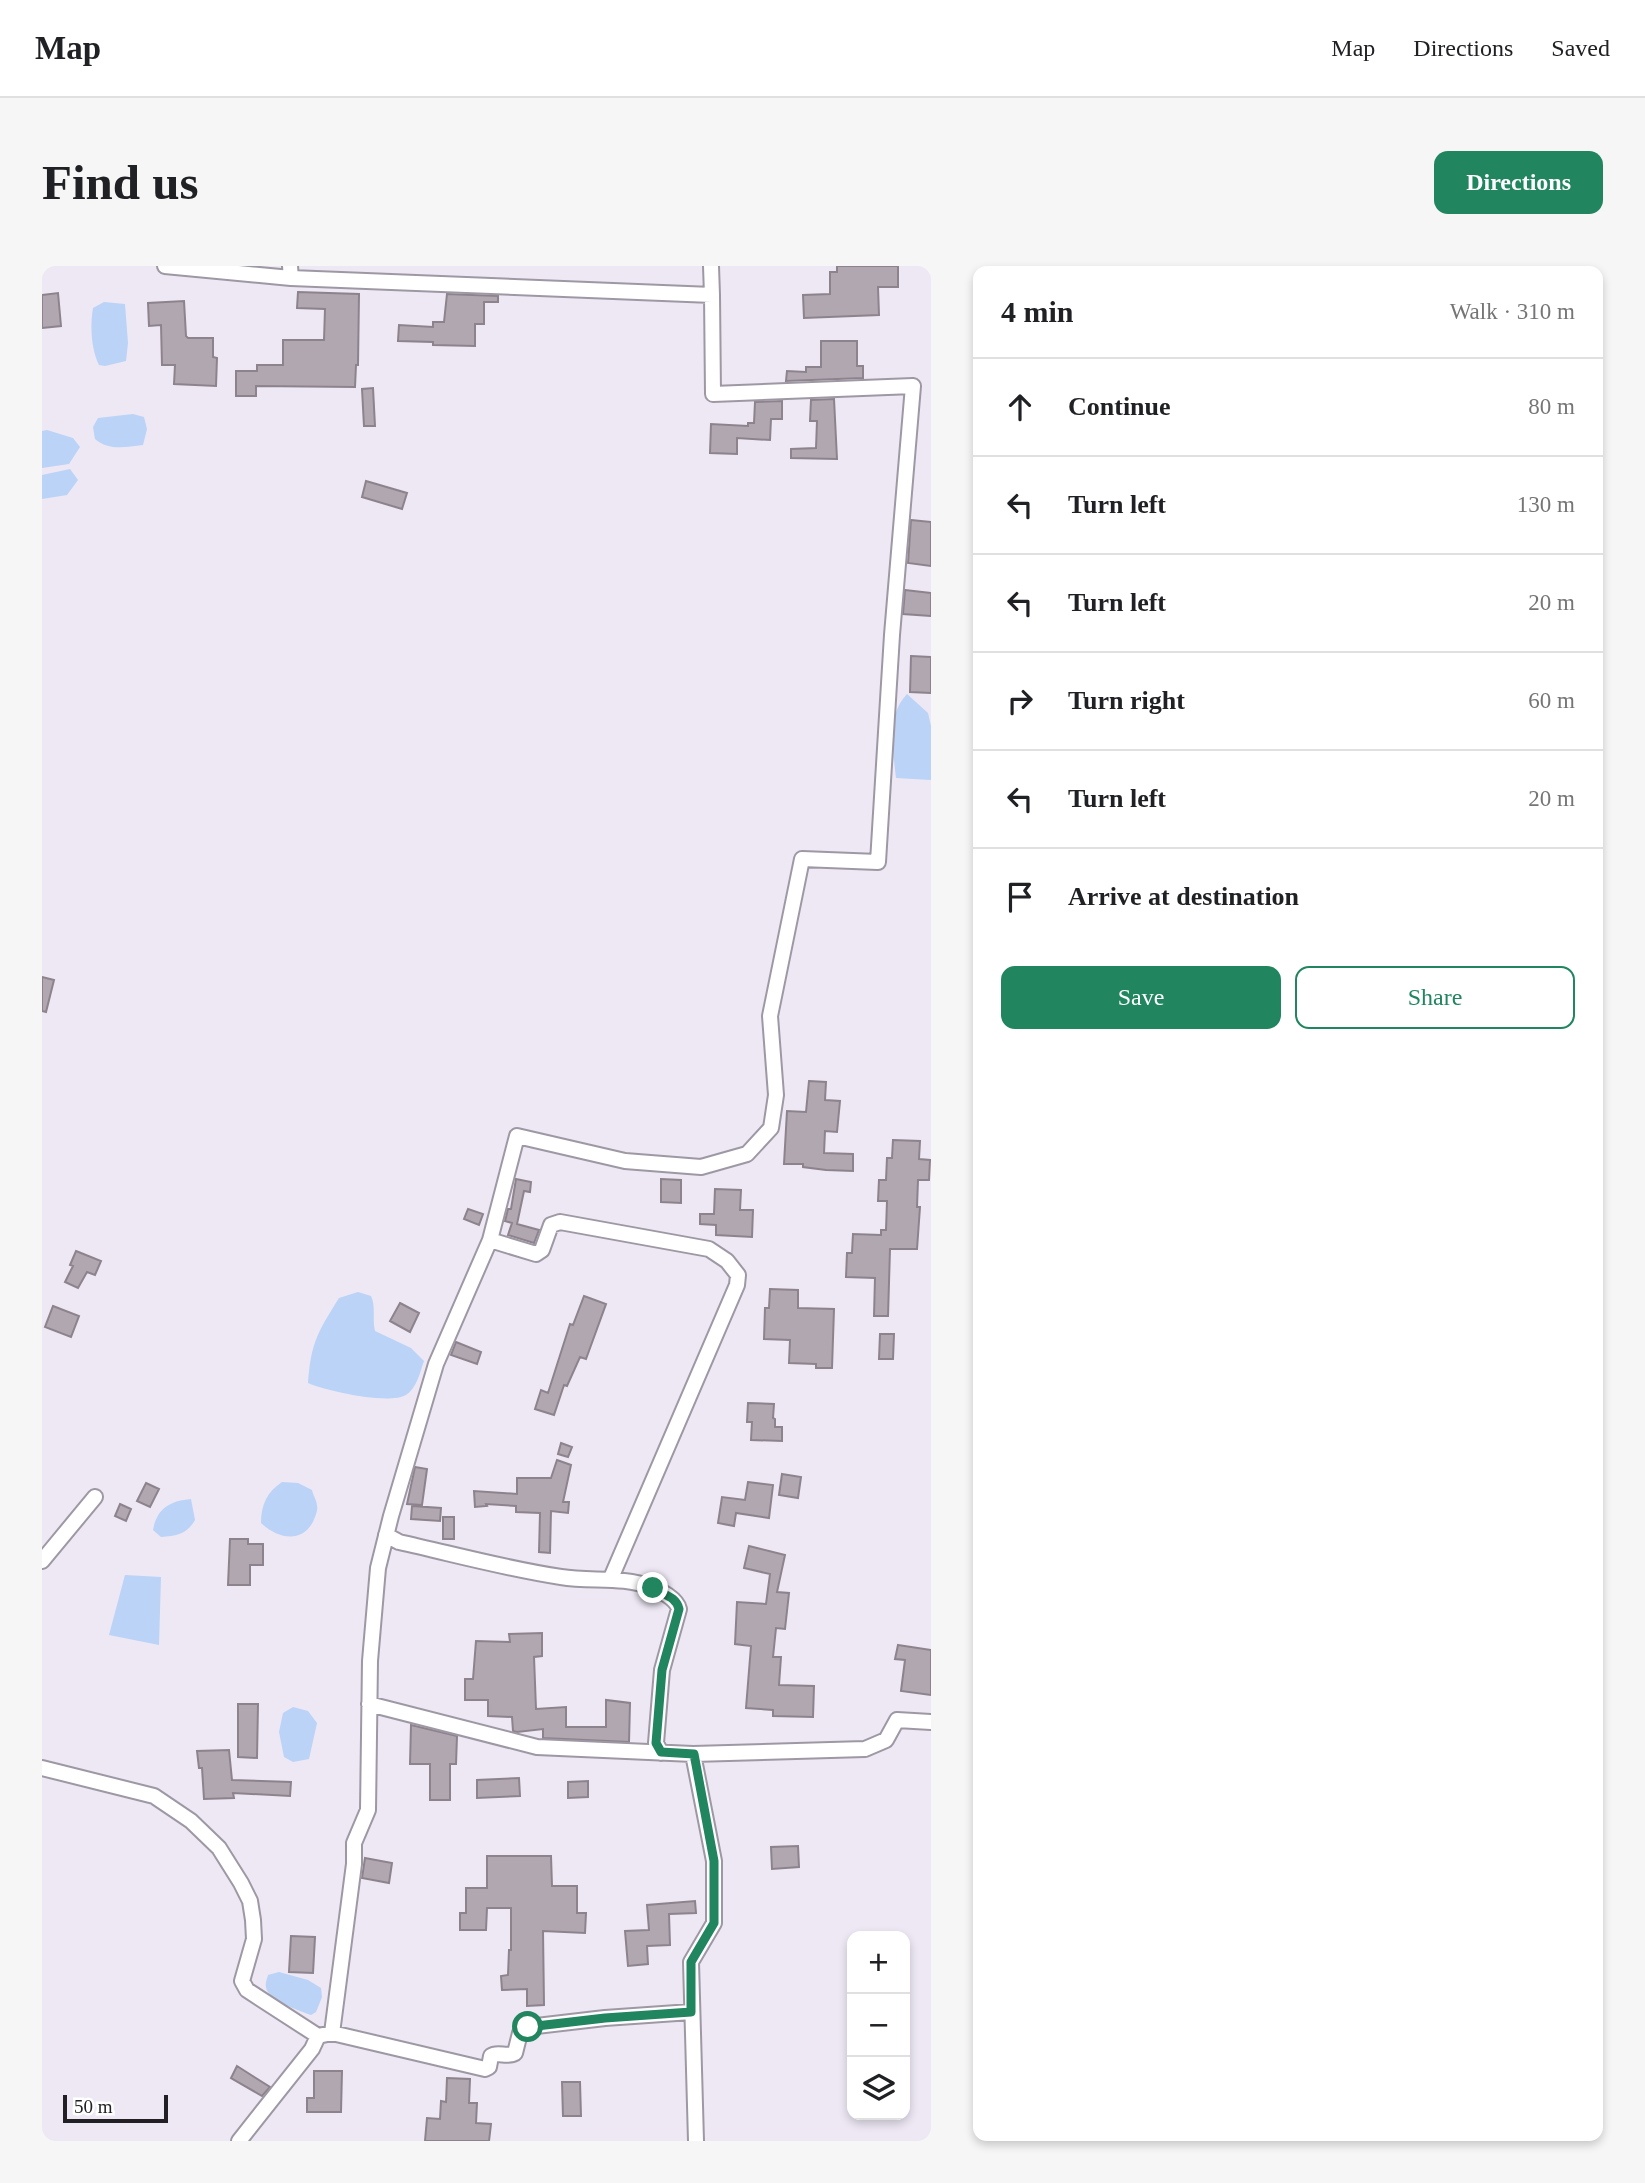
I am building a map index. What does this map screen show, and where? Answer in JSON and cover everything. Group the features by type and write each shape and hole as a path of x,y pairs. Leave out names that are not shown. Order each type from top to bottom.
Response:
{"street":[{"path":"165,266 712,295"},
{"path":"239,2141 325,2035 340,1987 354,1843 368,1810 369,1703 378,1568 436,1364 490,1240 517,1136 625,1161 701,1167 747,1154 771,1128 776,1095 771,1016 802,859 878,862 892,635 913,386 713,394 711,266"},
{"path":"490,1240 536,1254 542,1250 551,1225 560,1222 709,1249 727,1261 738,1275 737,1285 611,1578"},
{"path":"42,1561 95,1497"},
{"path":"386,1535 399,1542 564,1578 611,1578 653,1588 677,1602 679,1609 662,1670 656,1743 661,1752"},
{"path":"369,1703 537,1747 694,1754 865,1749 886,1740 897,1720 931,1722"},
{"path":"694,1754 714,1861 714,1923 691,1962 696,2141"},
{"path":"42,1768 154,1796 191,1821 219,1847 250,1901 254,1940 242,1982 247,1990 325,2035 485,2069 489,2067 494,2054 515,2053 520,2033 528,2027 691,2012"}],"water":[{"path":"104,302 125,304 128,343 126,361 105,366 99,365 96,359 91,329 93,308"},
{"path":"133,414 144,417 147,429 143,445 112,447 95,439 93,427 98,418"},
{"path":"42,431 73,438 80,447 69,464 42,468"},
{"path":"70,469 78,480 67,495 42,499 42,475"},
{"path":"907,694 928,713 931,726 931,780 896,778 892,734 896,712"},
{"path":"358,1292 371,1296 375,1331 411,1348 424,1361 415,1384 406,1395 397,1398 372,1398 308,1383 311,1357 326,1320 339,1298"},
{"path":"282,1482 298,1483 312,1490 317,1507 311,1526 305,1532 291,1537 276,1533 261,1523 266,1500 272,1490"},
{"path":"191,1499 195,1520 189,1528 177,1535 161,1537 153,1530 161,1511 171,1504"},
{"path":"125,1575 161,1577 159,1645 109,1635"},
{"path":"293,1707 308,1711 317,1723 309,1759 293,1762 284,1757 279,1732 283,1713"},
{"path":"279,1972 308,1980 321,1988 322,1997 316,2012 311,2015 285,2004 268,1992 268,1975"}],"building":[{"path":"837,266 898,266 898,287 878,287 879,315 804,318 803,295 830,294 830,272 837,272"},
{"path":"298,292 359,294 355,387 256,386 256,396 236,396 236,371 257,371 257,365 283,365 283,340 324,340 325,309 297,308"},
{"path":"58,293 61,326 42,328 42,295"},
{"path":"447,294 498,296 498,302 484,302 484,324 475,324 475,346 398,341 399,325 433,327 433,322 444,322"},
{"path":"184,301 186,336 213,338 213,357 217,358 216,386 174,384 175,365 162,365 161,325 149,326 148,303"},
{"path":"821,341 857,341 857,366 863,366 863,378 786,381 787,371 806,372 806,367 821,367"},
{"path":"373,388 375,426 364,426 362,389"},
{"path":"834,399 837,459 791,458 791,449 816,448 817,421 810,421 811,400"},
{"path":"782,401 782,419 771,419 770,440 737,438 737,454 710,453 711,424 748,426 748,423 754,423 755,402"},
{"path":"366,481 407,493 402,509 362,497"},
{"path":"911,520 931,522 931,566 908,563"},
{"path":"905,590 931,593 931,616 903,614"},
{"path":"911,656 931,657 931,693 910,692"},
{"path":"42,977 54,980 46,1012 42,1011"},
{"path":"809,1081 826,1082 825,1100 840,1101 837,1132 825,1131 824,1153 853,1154 853,1171 784,1164 787,1111 806,1112"},
{"path":"893,1140 920,1141 919,1159 930,1160 929,1180 918,1180 917,1207 920,1207 917,1249 890,1249 888,1316 874,1316 875,1278 846,1277 847,1253 852,1253 853,1234 881,1235 881,1230 886,1230 887,1201 878,1201 879,1180 886,1180 887,1158 892,1158"},
{"path":"516,1179 531,1182 530,1192 524,1191 517,1224 539,1230 534,1243 508,1235 512,1223 505,1221 508,1209 511,1209"},
{"path":"661,1179 681,1180 681,1203 661,1202"},
{"path":"715,1189 741,1190 740,1210 753,1210 752,1237 716,1235 716,1225 700,1224 700,1214 714,1214"},
{"path":"468,1209 483,1214 479,1225 464,1219"},
{"path":"76,1251 101,1261 95,1275 87,1272 78,1288 65,1282 73,1266 70,1265"},
{"path":"770,1289 798,1290 798,1308 834,1309 832,1368 816,1368 816,1364 789,1363 790,1340 764,1339 765,1308 769,1308"},
{"path":"584,1296 606,1304 586,1359 580,1357 567,1386 564,1385 554,1415 535,1409 541,1390 548,1393 570,1324 573,1325"},
{"path":"400,1303 419,1313 410,1332 390,1321"},
{"path":"53,1306 79,1316 71,1337 45,1327"},
{"path":"880,1334 894,1334 893,1359 879,1359"},
{"path":"456,1342 481,1352 477,1364 451,1355"},
{"path":"748,1403 774,1404 773,1418 775,1427 782,1427 782,1441 751,1440 752,1422 747,1422"},
{"path":"561,1443 572,1447 568,1457 558,1454"},
{"path":"557,1460 571,1465 563,1502 569,1502 568,1513 551,1511 550,1553 539,1552 540,1513 516,1512 516,1506 486,1504 487,1506 475,1507 474,1491 517,1494 517,1478 551,1478"},
{"path":"415,1467 427,1469 422,1505 407,1504"},
{"path":"782,1474 801,1477 798,1498 779,1495"},
{"path":"748,1482 773,1485 769,1518 736,1513 734,1526 718,1523 722,1497 745,1500"},
{"path":"146,1483 159,1489 150,1507 137,1501"},
{"path":"120,1504 131,1509 126,1521 115,1516"},
{"path":"412,1506 441,1508 440,1521 411,1519"},
{"path":"443,1517 454,1517 454,1539 443,1539"},
{"path":"230,1539 248,1539 248,1544 263,1544 263,1565 250,1565 250,1585 228,1585"},
{"path":"749,1546 785,1555 777,1592 789,1593 785,1629 776,1628 773,1657 781,1657 779,1685 814,1686 813,1717 773,1716 773,1710 746,1708 751,1646 735,1644 737,1602 766,1604 770,1574 744,1568"},
{"path":"542,1633 542,1656 534,1657 536,1709 566,1707 566,1727 606,1727 606,1700 630,1703 629,1742 543,1738 543,1729 513,1731 512,1717 488,1716 488,1700 465,1700 465,1679 473,1679 476,1641 510,1642 509,1634"},
{"path":"898,1645 931,1650 931,1695 901,1691 905,1660 895,1659"},
{"path":"238,1704 258,1704 257,1758 238,1757"},
{"path":"411,1725 457,1736 456,1764 450,1764 450,1800 430,1800 430,1764 410,1764"},
{"path":"229,1750 232,1780 291,1782 290,1796 233,1793 234,1798 204,1799 202,1768 199,1768 197,1751"},
{"path":"519,1778 520,1796 477,1798 477,1780"},
{"path":"588,1781 588,1797 568,1798 568,1782"},
{"path":"798,1846 799,1867 772,1869 771,1847"},
{"path":"487,1856 551,1856 552,1886 577,1886 577,1913 586,1913 585,1933 543,1931 544,2005 527,2006 527,1989 502,1990 501,1976 508,1975 511,1950 511,1908 487,1908 486,1930 460,1930 460,1913 466,1913 466,1888 487,1888"},
{"path":"365,1858 392,1863 389,1883 362,1878"},
{"path":"695,1901 696,1913 669,1914 670,1945 647,1946 648,1964 628,1966 625,1931 649,1930 647,1905"},
{"path":"291,1936 315,1937 313,1973 289,1972"},
{"path":"237,2066 270,2087 262,2096 231,2078"},
{"path":"314,2071 342,2071 341,2112 307,2112 307,2098 314,2098"},
{"path":"447,2078 470,2079 469,2103 477,2103 476,2123 491,2124 489,2141 425,2141 427,2118 440,2119 441,2101 446,2102"},
{"path":"562,2082 580,2082 581,2116 563,2116"}],"route":[{"path":"528,2027 691,2012 691,1962 714,1923 714,1861 694,1754 661,1752 656,1743 662,1670 679,1609 677,1602 653,1588"}]}
